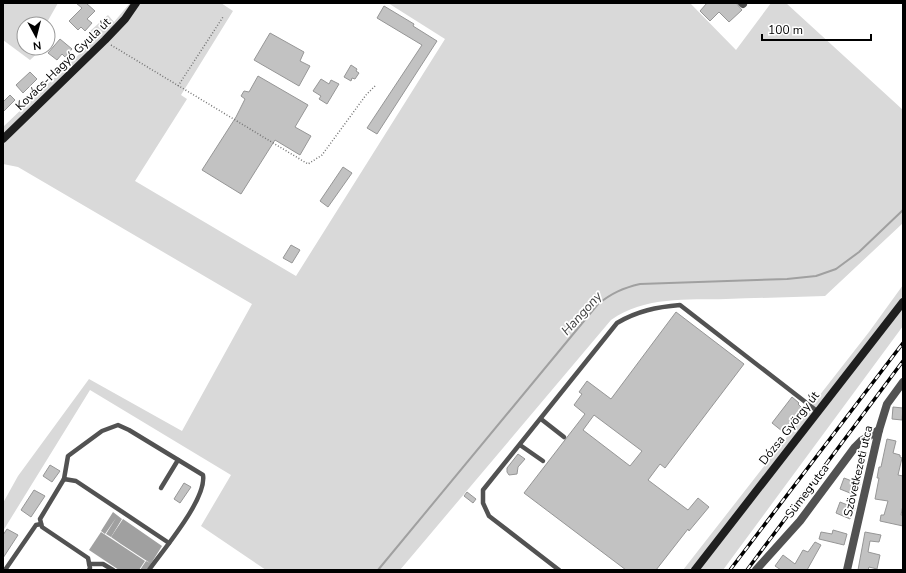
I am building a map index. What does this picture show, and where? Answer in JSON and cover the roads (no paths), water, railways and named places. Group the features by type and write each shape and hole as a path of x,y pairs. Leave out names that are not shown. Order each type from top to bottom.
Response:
{"main road":[{"name":"Kovács-Hagyó Gyula út","path":"3,139 105,40 125,19 136,3"},
{"name":"Dózsa György út","path":"695,570 903,302"}],"street":[{"name":"Szövetkezeti utca","path":"847,570 879,430 887,404 903,382"},
{"name":"Sümeg utca","path":"756,570 800,521 855,447 861,441 879,430"}],"lane":[{"path":"559,570 489,516 484,508 482,497 485,486 520,445 617,323 629,315 647,309 680,305 817,411"},
{"path":"541,419 564,437"},
{"path":"89,570 88,558 42,527 40,519 64,480 68,456 102,430 118,425 129,430 203,475 204,482 189,514 176,535 168,543 149,570"},
{"path":"520,445 543,461"},
{"path":"161,488 178,460"},
{"path":"64,480 76,480 168,543"},
{"path":"4,570 36,525 41,524"},
{"path":"89,564 103,564 113,570"}],"waterway":[{"name":"Hangony","path":"378,570 598,304 603,300 618,291 640,284 787,279 816,276 836,269 859,252 903,210"}],"railway":[{"path":"730,570 903,343"},
{"path":"747,570 903,361"}]}
